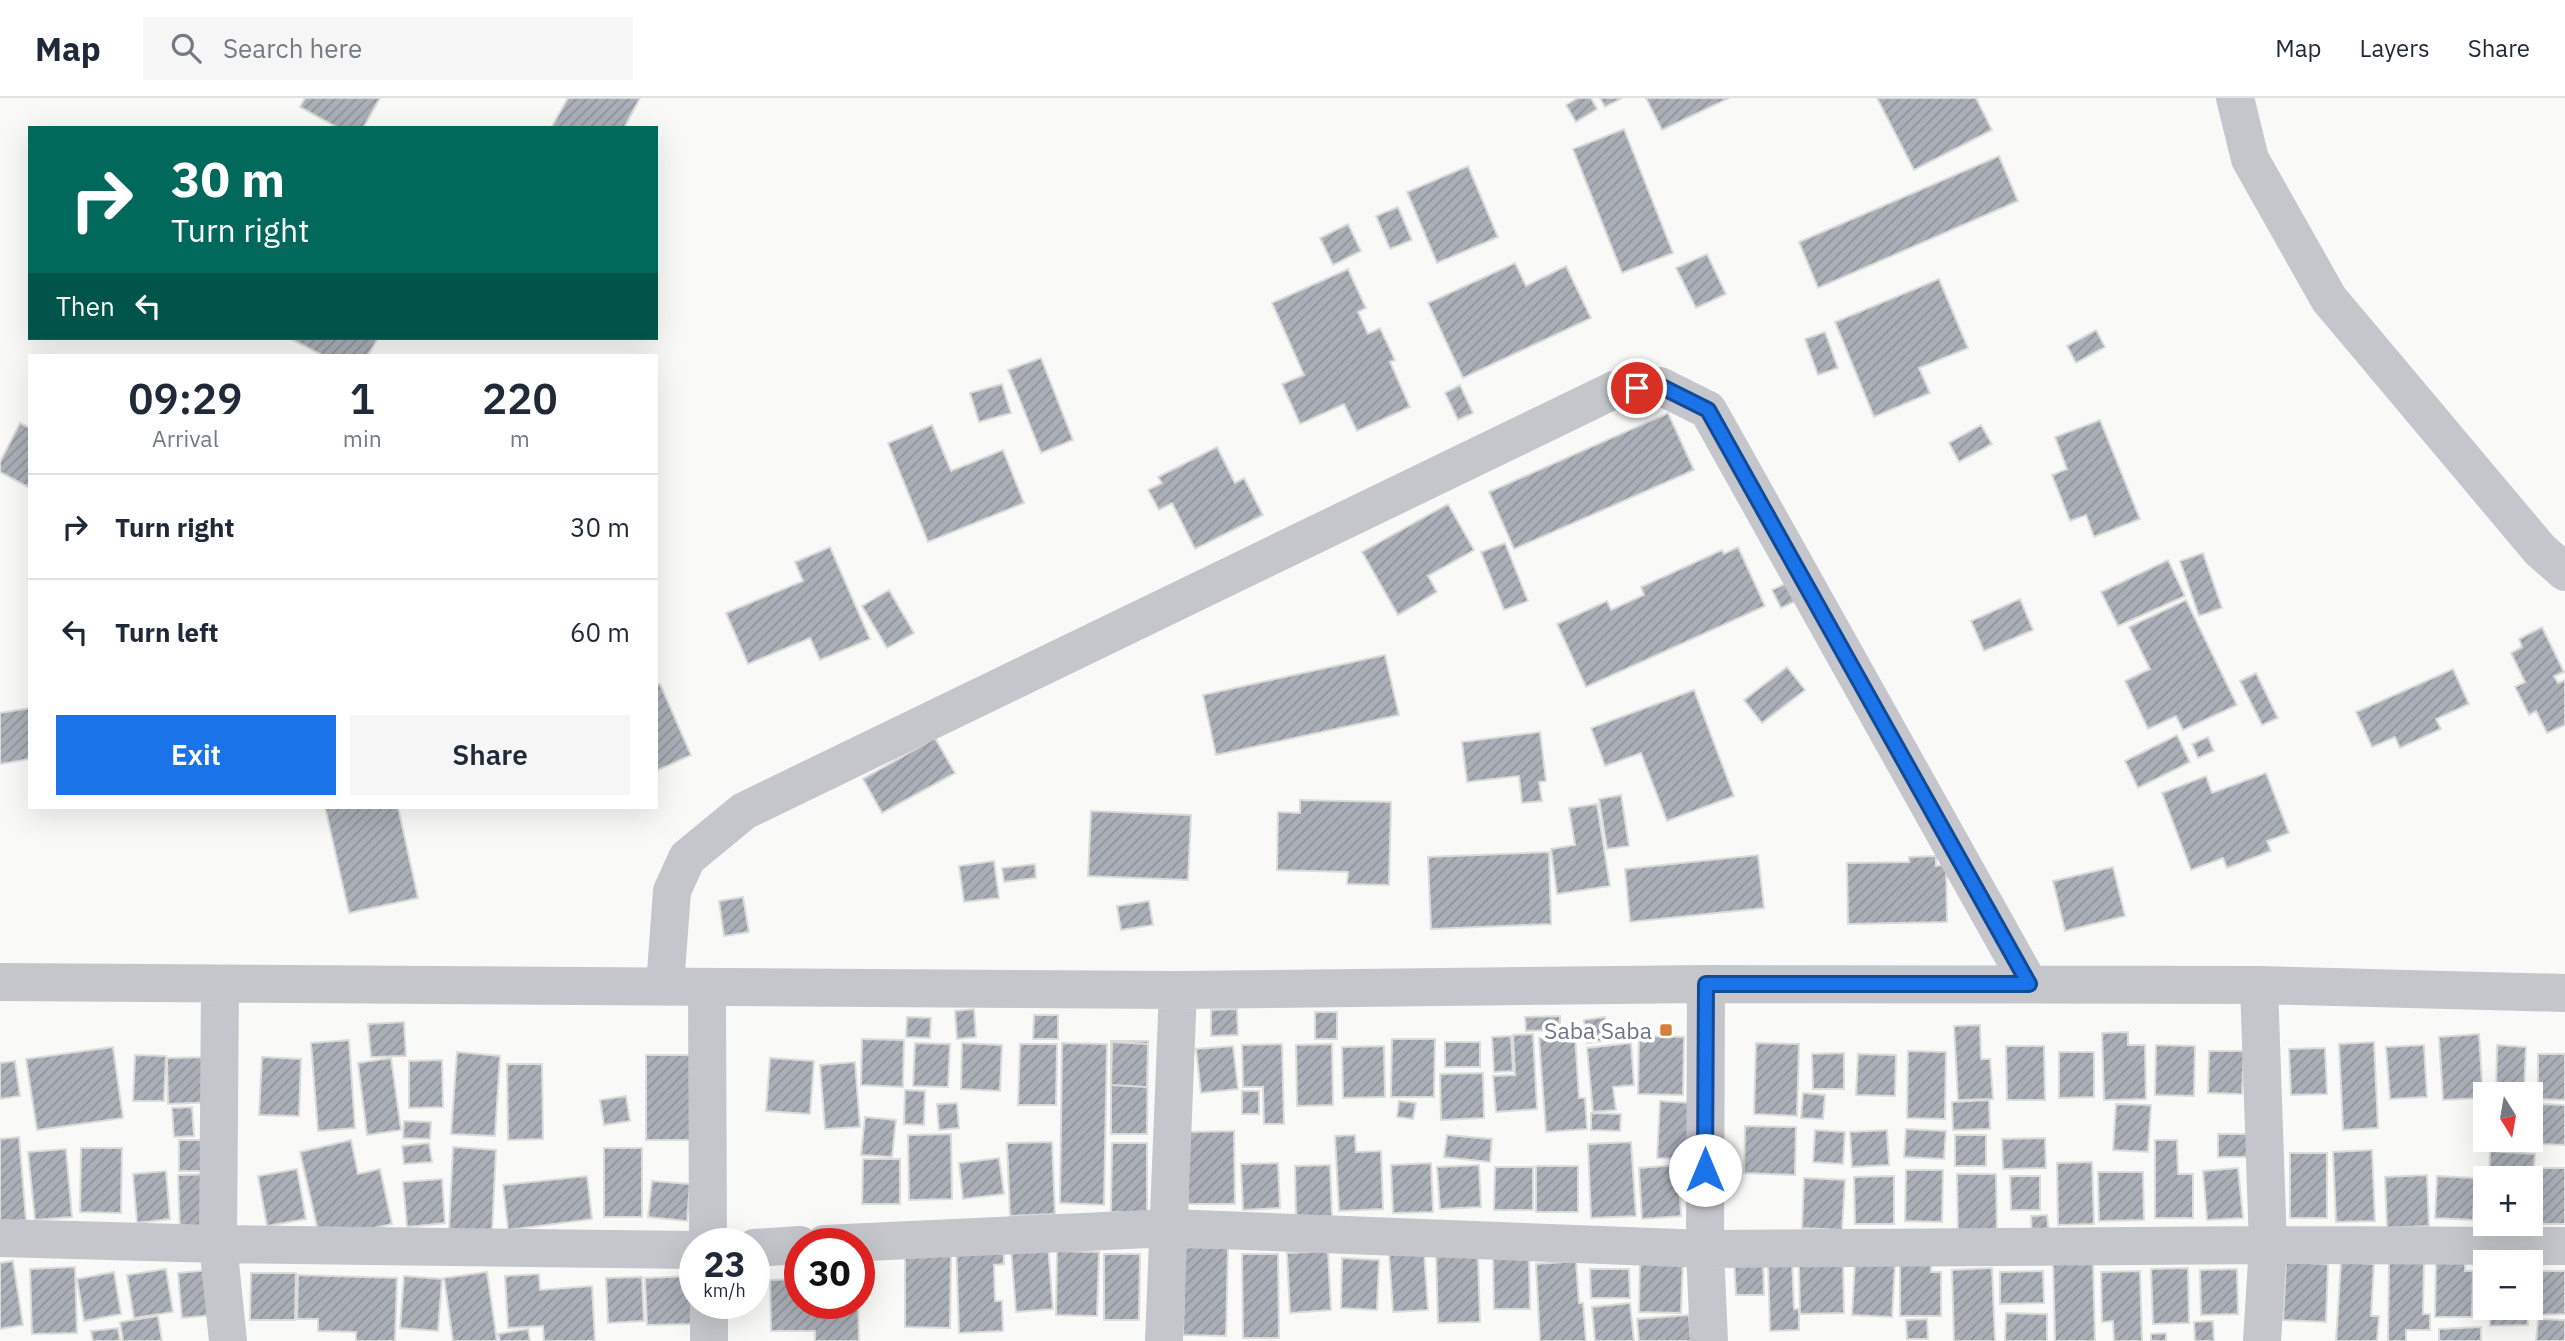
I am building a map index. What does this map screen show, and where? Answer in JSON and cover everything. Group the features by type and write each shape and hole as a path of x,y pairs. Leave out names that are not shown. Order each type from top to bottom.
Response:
{"street":[{"path":"2235,98 2250,159 2329,299 2557,553"},
{"path":"666,986 672,891 687,858 744,811 1614,390 1660,386 1708,410 2029,984"},
{"path":"0,982 1178,990 1706,984 2029,984 2259,985 2565,993"},
{"path":"1706,984 1705,1249 1709,1341"},
{"path":"220,985 218,1244 228,1341"},
{"path":"2259,985 2268,1245 2262,1341"},
{"path":"707,986 708,1228"},
{"path":"1164,1341 1178,990"},
{"path":"875,1242 1170,1228 1705,1249 2565,1246"},
{"path":"0,1238 218,1244 679,1250"},
{"path":"709,1319 709,1341"}],"building":[{"path":"305,98 380,98 364,126 334,126 300,107"},
{"path":"568,98 640,98 625,126 552,126"},
{"path":"1578,98 1591,98 1597,109 1576,122 1566,105"},
{"path":"1600,98 1622,98 1605,107"},
{"path":"1646,98 1729,98 1662,130"},
{"path":"1877,98 1976,98 1992,130 1914,170"},
{"path":"1624,129 1673,253 1622,273 1573,149"},
{"path":"1999,156 2018,201 1818,288 1799,242"},
{"path":"1468,166 1498,237 1437,263 1407,192"},
{"path":"1398,207 1412,240 1390,249 1376,216"},
{"path":"1348,224 1361,251 1333,265 1320,238"},
{"path":"1707,254 1726,294 1696,308 1676,268"},
{"path":"1515,263 1526,286 1566,266 1591,318 1463,378 1428,303"},
{"path":"1348,269 1366,308 1358,312 1368,334 1380,328 1395,360 1390,362 1410,407 1357,431 1344,404 1300,424 1282,384 1304,375 1272,303"},
{"path":"1939,279 1968,348 1919,368 1930,393 1874,417 1835,322"},
{"path":"2096,330 2105,347 2076,363 2067,346"},
{"path":"1825,332 1838,368 1818,375 1805,339"},
{"path":"293,340 377,340 369,354 320,354"},
{"path":"1041,358 1073,440 1041,453 1008,370"},
{"path":"1002,384 1011,413 979,422 970,393"},
{"path":"1460,385 1473,413 1458,420 1445,393"},
{"path":"1668,413 1694,470 1514,549 1489,492"},
{"path":"2100,420 2140,519 2094,537 2086,515 2070,521 2052,475 2067,469 2055,437"},
{"path":"20,423 28,427 28,487 0,472 0,462"},
{"path":"932,425 951,471 1003,450 1024,503 928,542 888,443"},
{"path":"1981,425 1992,444 1959,462 1949,443"},
{"path":"1217,447 1235,483 1244,478 1263,515 1195,549 1172,503 1159,510 1148,490 1162,483 1158,477"},
{"path":"1448,504 1474,550 1428,576 1437,592 1398,615 1362,552"},
{"path":"1505,543 1528,601 1504,610 1481,552"},
{"path":"830,547 870,639 820,660 810,638 748,664 726,613 803,581 795,562"},
{"path":"1738,547 1765,606 1586,687 1557,624 1607,601 1611,610 1644,595 1641,587 1722,550 1724,554"},
{"path":"2203,553 2222,608 2199,616 2180,561"},
{"path":"2168,560 2185,596 2118,626 2101,592"},
{"path":"1789,582 1798,600 1781,608 1772,590"},
{"path":"889,590 914,633 887,648 862,606"},
{"path":"2020,599 2033,630 1984,651 1971,621"},
{"path":"2186,600 2237,705 2183,730 2176,716 2148,729 2125,681 2150,669 2129,627"},
{"path":"2542,627 2564,672 2554,676 2558,683 2565,680 2565,725 2547,733 2536,711 2529,715 2515,687 2525,682 2511,653 2522,647 2519,639"},
{"path":"1385,655 1399,715 1216,755 1203,695"},
{"path":"1787,667 1805,690 1762,723 1744,700"},
{"path":"2453,669 2469,704 2436,719 2441,729 2400,748 2395,737 2372,747 2356,712"},
{"path":"2256,673 2278,718 2262,725 2240,681"},
{"path":"658,684 691,755 658,770"},
{"path":"1694,690 1734,796 1667,821 1641,753 1605,766 1591,728"},
{"path":"28,708 28,759 0,764 0,713"},
{"path":"1540,732 1546,781 1539,782 1542,801 1522,803 1519,776 1467,782 1462,742"},
{"path":"2177,735 2190,762 2138,788 2125,761"},
{"path":"2208,737 2214,751 2198,758 2192,744"},
{"path":"935,738 955,773 882,813 863,779"},
{"path":"2266,773 2289,833 2267,841 2271,851 2227,868 2223,858 2191,870 2162,793 2206,776 2212,793"},
{"path":"1621,795 1629,846 1607,849 1599,799"},
{"path":"1300,800 1391,802 1389,885 1347,884 1348,872 1277,870 1278,812 1300,813"},
{"path":"1597,804 1610,886 1557,894 1551,849 1575,845 1569,808"},
{"path":"325,809 398,809 418,898 349,913"},
{"path":"1091,811 1191,815 1188,880 1088,876"},
{"path":"1549,852 1551,924 1431,929 1428,857"},
{"path":"1758,855 1764,908 1630,922 1625,869"},
{"path":"1936,856 1936,866 1946,865 1947,922 1848,924 1847,863 1909,862 1909,857"},
{"path":"994,861 999,898 964,902 959,866"},
{"path":"1035,864 1036,878 1004,882 1002,868"},
{"path":"2113,867 2125,916 2065,931 2053,881"},
{"path":"743,897 749,932 724,936 719,901"},
{"path":"1149,901 1153,925 1121,930 1117,906"},
{"path":"974,1009 976,1037 957,1039 955,1011"},
{"path":"1237,1009 1238,1035 1211,1036 1211,1010"},
{"path":"1315,1012 1337,1012 1337,1039 1315,1039"},
{"path":"1034,1015 1058,1015 1058,1039 1033,1039"},
{"path":"1560,1016 1560,1030 1526,1031 1525,1017"},
{"path":"907,1017 931,1018 930,1038 906,1037"},
{"path":"1605,1017 1609,1040 1587,1043 1584,1020"},
{"path":"404,1022 406,1056 371,1057 368,1024"},
{"path":"1980,1025 1981,1059 1990,1059 1993,1099 1958,1100 1954,1026"},
{"path":"2128,1032 2128,1045 2145,1045 2146,1099 2104,1100 2102,1033"},
{"path":"1533,1034 1537,1109 1496,1112 1493,1076 1515,1075 1513,1035"},
{"path":"2479,1034 2482,1082 2473,1082 2473,1098 2443,1100 2439,1037"},
{"path":"1575,1035 1579,1098 1585,1098 1587,1129 1546,1132 1539,1038"},
{"path":"1511,1036 1513,1071 1494,1072 1492,1037"},
{"path":"1639,1036 1684,1037 1683,1095 1638,1094"},
{"path":"862,1039 904,1040 903,1087 861,1085"},
{"path":"1392,1039 1435,1039 1434,1097 1391,1097"},
{"path":"349,1040 355,1128 318,1131 311,1043"},
{"path":"1111,1041 1148,1041 1147,1134 1111,1134"},
{"path":"1112,1042 1148,1044 1147,1087 1111,1085"},
{"path":"1445,1042 1480,1042 1480,1067 1445,1067"},
{"path":"2374,1042 2378,1128 2343,1130 2339,1044"},
{"path":"915,1043 950,1044 948,1087 913,1086"},
{"path":"962,1043 1002,1045 1000,1091 961,1089"},
{"path":"1062,1043 1107,1044 1104,1205 1060,1203"},
{"path":"1631,1043 1634,1085 1613,1087 1616,1110 1593,1112 1587,1048"},
{"path":"1756,1043 1799,1044 1797,1116 1754,1114"},
{"path":"1020,1044 1057,1044 1056,1105 1018,1105"},
{"path":"1282,1044 1284,1124 1264,1124 1263,1087 1243,1087 1242,1045"},
{"path":"1332,1044 1333,1105 1297,1106 1296,1045"},
{"path":"2156,1045 2195,1046 2194,1096 2155,1095"},
{"path":"2424,1045 2427,1097 2390,1099 2386,1047"},
{"path":"2497,1045 2526,1047 2525,1082 2496,1082"},
{"path":"1233,1046 1238,1089 1201,1093 1196,1049"},
{"path":"1384,1046 1385,1097 1343,1098 1342,1047"},
{"path":"2006,1046 2044,1046 2045,1100 2007,1100"},
{"path":"113,1047 123,1118 37,1130 26,1059"},
{"path":"2325,1048 2327,1094 2291,1095 2289,1049"},
{"path":"1908,1051 1946,1052 1945,1119 1907,1118"},
{"path":"2209,1051 2244,1051 2242,1094 2208,1093"},
{"path":"457,1052 500,1056 495,1136 451,1134"},
{"path":"2059,1052 2094,1052 2094,1097 2059,1098"},
{"path":"1844,1053 1844,1089 1813,1089 1812,1054"},
{"path":"1858,1054 1896,1055 1895,1096 1856,1095"},
{"path":"2538,1054 2565,1054 2565,1100 2543,1099 2543,1082 2538,1082"},
{"path":"135,1055 166,1056 164,1101 133,1101"},
{"path":"646,1055 694,1055 694,1140 646,1140"},
{"path":"215,1057 216,1102 168,1104 167,1058"},
{"path":"262,1057 301,1059 299,1116 259,1115"},
{"path":"391,1058 401,1130 367,1135 358,1063"},
{"path":"770,1058 814,1061 810,1114 766,1111"},
{"path":"442,1060 443,1107 409,1108 409,1061"},
{"path":"15,1061 20,1096 0,1099 0,1063"},
{"path":"855,1062 860,1127 825,1129 820,1065"},
{"path":"507,1064 542,1064 543,1139 508,1140"},
{"path":"1483,1073 1484,1118 1441,1120 1440,1074"},
{"path":"905,1090 925,1091 924,1125 904,1124"},
{"path":"1242,1091 1259,1091 1259,1114 1242,1114"},
{"path":"1803,1093 1825,1095 1823,1119 1801,1118"},
{"path":"626,1096 630,1121 604,1125 600,1100"},
{"path":"1989,1100 1990,1129 1953,1130 1952,1102"},
{"path":"1399,1101 1416,1103 1413,1119 1397,1117"},
{"path":"1660,1101 1692,1103 1689,1159 1657,1158"},
{"path":"957,1103 959,1128 939,1130 937,1104"},
{"path":"2116,1104 2151,1105 2148,1152 2113,1150"},
{"path":"2543,1104 2565,1105 2565,1145 2543,1144"},
{"path":"192,1107 194,1136 174,1137 172,1108"},
{"path":"1591,1113 1621,1114 1620,1131 1591,1130"},
{"path":"865,1117 896,1120 892,1157 861,1155"},
{"path":"404,1121 431,1122 430,1139 403,1138"},
{"path":"1745,1126 1796,1127 1795,1175 1744,1173"},
{"path":"1906,1129 1946,1131 1944,1159 1904,1157"},
{"path":"1815,1130 1845,1132 1843,1164 1813,1162"},
{"path":"1887,1130 1889,1165 1852,1167 1850,1132"},
{"path":"1234,1131 1235,1204 1188,1204 1187,1132"},
{"path":"951,1134 952,1199 909,1200 908,1135"},
{"path":"2218,1134 2249,1134 2248,1157 2218,1157"},
{"path":"1355,1135 1356,1152 1381,1151 1383,1209 1339,1211 1335,1136"},
{"path":"1447,1135 1492,1139 1490,1162 1444,1157"},
{"path":"1955,1135 1986,1135 1986,1166 1955,1166"},
{"path":"19,1137 26,1220 0,1223 0,1139"},
{"path":"2045,1138 2046,1168 2003,1169 2002,1139"},
{"path":"179,1140 221,1140 221,1171 179,1171"},
{"path":"351,1140 358,1174 380,1169 392,1224 320,1240 300,1152"},
{"path":"2155,1140 2177,1140 2178,1174 2193,1174 2193,1218 2155,1218"},
{"path":"1052,1142 1055,1214 1010,1216 1007,1143"},
{"path":"1631,1142 1636,1216 1591,1218 1588,1144"},
{"path":"429,1143 432,1162 404,1164 402,1146"},
{"path":"1112,1143 1147,1143 1147,1212 1111,1212"},
{"path":"453,1147 496,1150 492,1233 449,1230"},
{"path":"81,1148 122,1148 121,1213 80,1212"},
{"path":"604,1148 642,1148 642,1217 604,1217"},
{"path":"66,1149 72,1217 35,1220 28,1152"},
{"path":"2372,1150 2375,1221 2336,1222 2333,1152"},
{"path":"2490,1152 2535,1154 2534,1166 2489,1166"},
{"path":"2290,1153 2327,1153 2327,1218 2290,1218"},
{"path":"999,1158 1004,1194 963,1199 959,1163"},
{"path":"863,1159 900,1159 900,1204 862,1204"},
{"path":"2092,1162 2094,1224 2058,1225 2057,1163"},
{"path":"1278,1163 1280,1208 1243,1210 1241,1164"},
{"path":"1431,1163 1433,1212 1393,1213 1391,1165"},
{"path":"1330,1165 1332,1216 1296,1218 1295,1166"},
{"path":"1479,1165 1481,1207 1440,1209 1437,1167"},
{"path":"1678,1165 1681,1216 1642,1219 1639,1168"},
{"path":"1536,1166 1578,1166 1578,1212 1536,1212"},
{"path":"1495,1167 1533,1167 1533,1210 1494,1210"},
{"path":"2238,1168 2243,1218 2207,1220 2203,1171"},
{"path":"2543,1168 2565,1168 2565,1224 2543,1224"},
{"path":"297,1169 306,1219 267,1226 258,1176"},
{"path":"1906,1170 1943,1170 1942,1222 1905,1221"},
{"path":"166,1171 170,1219 137,1223 133,1174"},
{"path":"2098,1172 2143,1172 2144,1220 2099,1221"},
{"path":"215,1174 217,1230 180,1231 178,1175"},
{"path":"1957,1174 1996,1174 1997,1237 1958,1238"},
{"path":"2427,1175 2429,1226 2387,1228 2385,1177"},
{"path":"587,1176 592,1219 508,1230 503,1185"},
{"path":"1894,1176 1894,1224 1855,1224 1854,1177"},
{"path":"2010,1176 2040,1176 2040,1210 2011,1210"},
{"path":"2437,1176 2473,1178 2473,1220 2435,1218"},
{"path":"1804,1178 1845,1180 1842,1230 1802,1228"},
{"path":"442,1179 445,1223 407,1227 403,1182"},
{"path":"652,1181 690,1184 687,1221 648,1217"},
{"path":"2047,1215 2049,1234 2032,1235 2031,1216"},
{"path":"1003,1240 1004,1264 994,1265 995,1301 1002,1301 1003,1331 959,1333 956,1242"},
{"path":"1048,1246 1053,1309 1016,1312 1011,1249"},
{"path":"1185,1247 1228,1248 1226,1336 1183,1335"},
{"path":"1424,1250 1428,1310 1393,1312 1389,1252"},
{"path":"1057,1251 1099,1252 1097,1316 1056,1315"},
{"path":"1328,1251 1331,1310 1290,1313 1287,1253"},
{"path":"905,1252 951,1252 950,1328 905,1327"},
{"path":"1104,1254 1140,1254 1139,1320 1104,1320"},
{"path":"1242,1254 1278,1254 1279,1338 1243,1338"},
{"path":"1529,1254 1530,1309 1494,1309 1493,1255"},
{"path":"1640,1254 1683,1255 1681,1313 1639,1312"},
{"path":"1478,1255 1480,1322 1438,1323 1436,1256"},
{"path":"1900,1255 1931,1255 1931,1272 1941,1272 1941,1316 1900,1316"},
{"path":"1342,1258 1379,1260 1377,1310 1341,1308"},
{"path":"1763,1258 1764,1295 1736,1295 1734,1259"},
{"path":"2436,1258 2465,1258 2465,1271 2473,1271 2472,1317 2435,1317"},
{"path":"2389,1259 2424,1260 2423,1314 2430,1314 2430,1330 2406,1330 2406,1341 2388,1341"},
{"path":"1792,1260 1794,1309 1799,1309 1799,1330 1770,1331 1768,1261"},
{"path":"2093,1260 2095,1341 2055,1341 2053,1261"},
{"path":"13,1261 23,1325 0,1329 0,1263"},
{"path":"1576,1261 1579,1303 1583,1303 1586,1341 1540,1341 1536,1264"},
{"path":"1843,1261 1844,1313 1800,1314 1799,1262"},
{"path":"1855,1262 1895,1264 1892,1317 1852,1315"},
{"path":"2286,1262 2328,1264 2326,1322 2283,1320"},
{"path":"2341,1262 2374,1264 2371,1316 2379,1316 2377,1341 2336,1341"},
{"path":"75,1267 77,1333 32,1334 30,1269"},
{"path":"1992,1268 1995,1341 1954,1341 1952,1270"},
{"path":"2188,1268 2189,1323 2153,1324 2151,1269"},
{"path":"166,1269 173,1312 134,1318 127,1275"},
{"path":"1590,1269 1629,1269 1630,1298 1591,1298"},
{"path":"2237,1269 2238,1314 2201,1315 2200,1270"},
{"path":"210,1270 214,1315 182,1318 178,1273"},
{"path":"2043,1271 2044,1303 2000,1304 2000,1272"},
{"path":"2140,1271 2142,1341 2114,1341 2113,1321 2102,1322 2101,1272"},
{"path":"2543,1271 2565,1271 2565,1314 2543,1315"},
{"path":"114,1272 121,1314 84,1321 77,1279"},
{"path":"487,1272 497,1341 453,1341 444,1278"},
{"path":"251,1273 296,1273 295,1320 250,1320"},
{"path":"539,1274 540,1290 592,1286 595,1341 544,1341 543,1326 508,1328 505,1276"},
{"path":"298,1275 397,1278 395,1341 356,1341 356,1332 318,1331 318,1319 297,1319"},
{"path":"404,1276 442,1279 438,1331 400,1328"},
{"path":"642,1277 644,1321 608,1323 606,1278"},
{"path":"679,1277 679,1319 695,1319 695,1324 647,1325 645,1278"},
{"path":"770,1280 784,1280 784,1319 858,1319 859,1341 815,1341 815,1331 771,1331"},
{"path":"1630,1303 1634,1341 1595,1341 1592,1307"},
{"path":"2006,1313 2047,1314 2047,1341 2005,1341"},
{"path":"1689,1315 1691,1341 1639,1341 1637,1319"},
{"path":"158,1316 162,1341 123,1341 120,1322"},
{"path":"1927,1319 1928,1339 1907,1339 1906,1320"},
{"path":"2490,1320 2528,1320 2528,1325 2490,1326"},
{"path":"2538,1320 2565,1320 2565,1341 2536,1341"},
{"path":"2213,1321 2214,1341 2195,1341 2194,1322"},
{"path":"2481,1327 2481,1341 2439,1341 2439,1329"},
{"path":"118,1328 120,1341 93,1341 91,1331"},
{"path":"528,1329 530,1341 500,1341 498,1334"},
{"path":"2166,1333 2166,1341 2151,1341 2151,1334"}],"place":[{"name":"Saba Saba","path":"1666,1030"}],"route":[{"path":"1637,388 1660,386 1708,410 2029,984 1706,984 1705,1170"}]}
